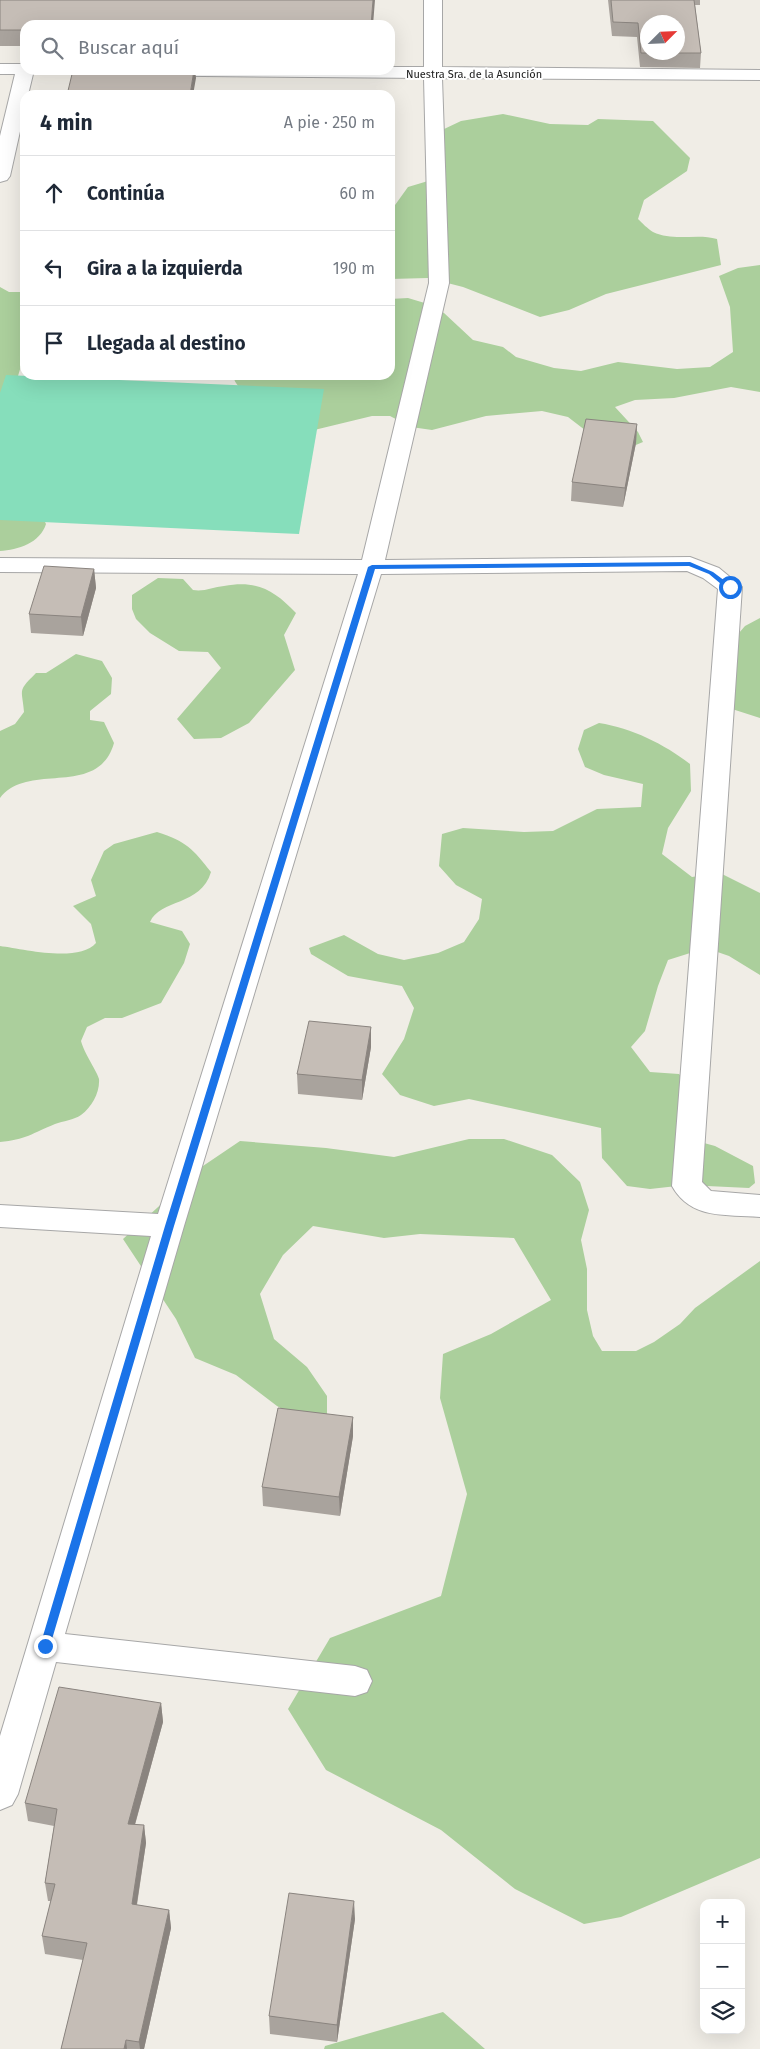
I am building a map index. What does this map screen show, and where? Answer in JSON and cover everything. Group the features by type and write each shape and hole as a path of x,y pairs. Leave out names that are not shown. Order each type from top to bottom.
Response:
{"street":[{"path":"0,1794 170,1226 372,567 439,283 433,74 433,0"},
{"path":"0,69 20,70"},
{"name":"Nuestra Sra. de la Asunción","path":"395,74 760,75"},
{"path":"20,90 24,75"},
{"path":"0,176 20,91"},
{"path":"0,564 372,567 690,564 711,573 730,587 687,1186 703,1201 760,1206"},
{"path":"0,1216 170,1226"},
{"path":"45,1646 355,1681"}],"green space":[{"path":"503,114 550,124 588,125 598,119 653,121 690,158 687,171 644,200 638,219 651,231 661,235 717,239 721,265 606,294 569,310 540,317 463,287 428,278 395,279 395,205 408,187 428,181 444,144 442,130 461,121"},
{"path":"760,265 760,392 731,387 674,398 635,400 615,407 638,432 643,442 619,452 607,447 568,417 542,411 486,416 432,430 411,427 390,416 372,416 306,432 252,399 235,380 395,380 395,299 408,298 428,304 444,313 473,340 503,347 516,357 554,368 581,371 618,362 677,369 710,367 733,352 730,307 719,276 738,268"},
{"path":"0,287 9,292 20,292 20,369 18,376 0,397"},
{"path":"6,375 20,376 20,380 120,380 324,389 299,534 0,520 0,393"},
{"path":"38,508 46,524 39,536 34,541 21,547 0,551 0,512"},
{"path":"158,578 183,579 193,590 205,590 236,584 255,586 280,598 296,613 284,635 295,670 249,723 221,738 194,739 177,719 221,668 208,652 179,651 150,633 136,619 132,609 132,595"},
{"path":"760,618 760,718 732,709 726,648 745,626"},
{"path":"76,654 102,661 112,678 111,694 90,711 90,720 104,722 114,743 106,760 93,770 78,775 27,782 12,787 0,798 0,731 15,724 24,712 23,687 36,673 46,673"},
{"path":"599,723 611,725 647,738 690,764 691,791 668,828 662,854 692,877 720,873 760,893 760,975 729,956 706,948 668,960 658,986 645,1031 631,1047 650,1072 679,1074 704,1101 693,1140 715,1146 753,1166 755,1183 749,1188 686,1185 650,1189 627,1186 602,1158 601,1128 469,1099 434,1106 400,1095 382,1074 404,1039 414,1008 402,986 348,976 311,954 309,948 344,935 378,954 404,960 438,953 464,942 479,919 482,899 456,885 439,866 442,834 463,828 524,832 553,831 597,809 641,807 643,784 604,775 585,767 578,749 584,730"},
{"path":"157,832 175,839 188,847 211,872 206,883 199,891 162,909 150,922 182,931 190,944 184,963 161,1003 122,1018 105,1018 87,1027 81,1041 98,1076 99,1084 94,1099 85,1112 75,1118 55,1124 23,1138 0,1142 0,946 64,954 88,949 96,943 91,924 73,906 96,896 91,880 104,851 114,844"},
{"path":"469,1139 504,1139 552,1155 580,1182 589,1210 581,1240 587,1269 587,1310 593,1336 602,1351 636,1351 654,1342 680,1324 695,1308 760,1261 760,1858 621,1917 584,1924 515,1889 441,1830 326,1770 288,1709 330,1638 441,1596 467,1494 440,1398 443,1354 491,1334 551,1300 514,1238 420,1234 384,1238 313,1226 283,1255 260,1294 274,1339 307,1367 327,1396 327,1414 307,1423 277,1406 236,1375 195,1358 176,1319 123,1239 203,1166 240,1141 326,1148 394,1157"},
{"path":"443,2012 485,2049 324,2049 325,2046"}],"building":[{"path":"0,0 373,0 371,20 20,20 20,30 0,30"},
{"path":"611,0 694,0 701,53 685,53 685,15 640,15 640,43 638,23 613,22"},
{"path":"72,75 193,75 191,90 68,90"},
{"path":"586,419 637,424 625,488 572,482"},
{"path":"44,566 94,569 81,617 29,614"},
{"path":"309,1021 371,1027 362,1080 297,1074"},
{"path":"278,1408 353,1417 339,1497 262,1487"},
{"path":"59,1687 161,1703 128,1824 144,1825 132,1904 169,1910 139,2042 126,2040 124,2049 61,2049 87,1943 42,1936 55,1884 45,1883 57,1809 25,1803"},
{"path":"289,1893 354,1901 337,2025 269,2016"}],"route":[{"path":"45,1646 170,1226 372,567 690,564 711,573 730,587"}]}
